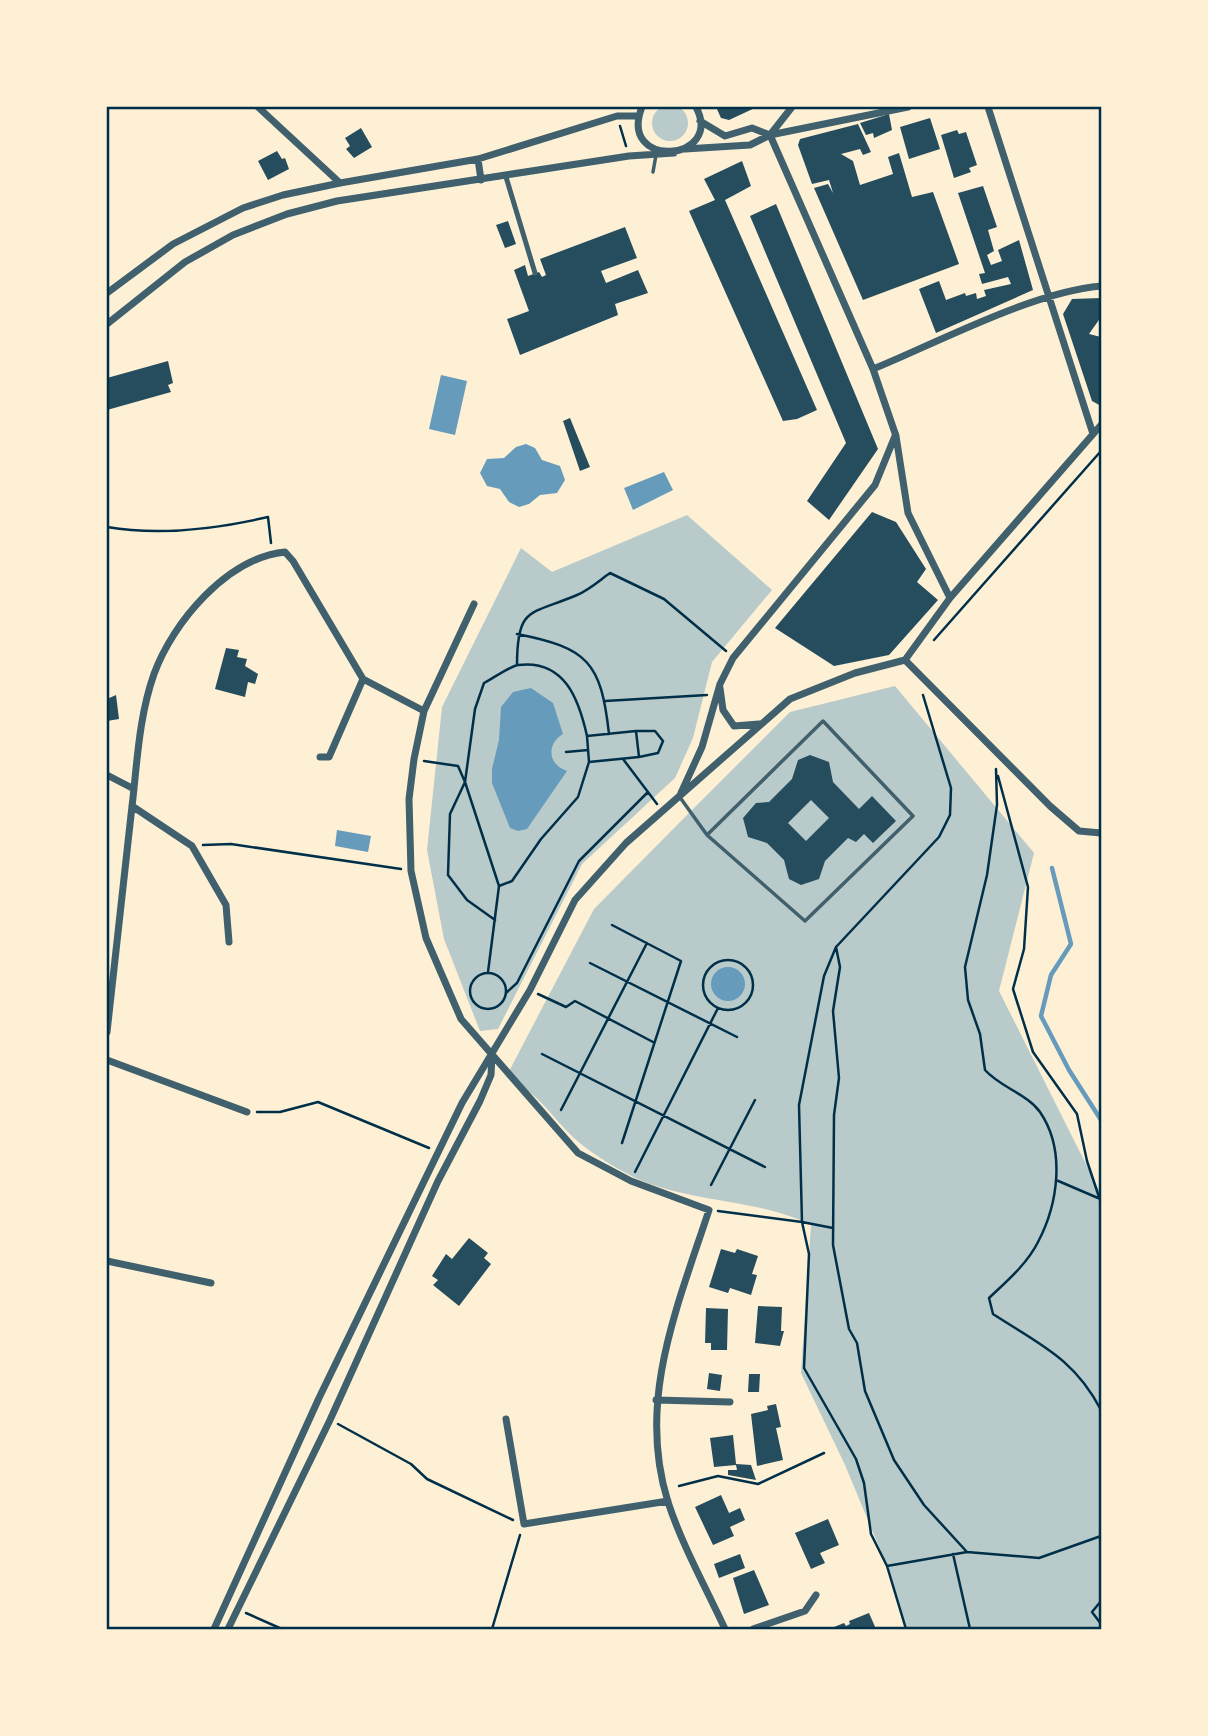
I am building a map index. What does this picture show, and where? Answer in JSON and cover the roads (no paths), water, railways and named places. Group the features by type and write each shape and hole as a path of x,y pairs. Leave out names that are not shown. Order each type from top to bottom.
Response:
{"street":[{"path":"258,107 340,183"},
{"path":"642,107 639,116 641,136 655,150 674,153"},
{"path":"684,149 696,137 700,121 696,107"},
{"path":"770,135 792,107"},
{"path":"107,324 185,262 233,235 287,214 337,201 629,156 750,145 770,135 908,107"},
{"path":"988,107 1093,434"},
{"path":"107,293 173,244 199,229 283,195 478,159 617,116 639,116"},
{"path":"700,121 725,136 752,128 770,135 873,369 896,436 908,513 950,598"},
{"path":"478,159 481,180"},
{"path":"506,177 535,273"},
{"path":"873,369 1047,296 1101,286"},
{"path":"214,1629 313,1411 439,1151 575,900 626,843 790,699 855,673 905,660 950,598 1101,425"},
{"path":"679,796 702,747 720,684 733,658 875,485 896,436"},
{"path":"107,1032 145,700 168,642 218,586 245,565 272,554 285,552 363,678 424,711"},
{"path":"474,604 424,711 414,759 409,799 411,871 426,938 461,1019 477,1041 492,1054 578,1153 631,1181 709,1210 660,1364 656,1401 659,1456 668,1501 725,1629"},
{"path":"905,660 1050,806 1079,831 1101,832"},
{"path":"320,757 329,757 363,678"},
{"path":"720,684 723,710 734,726 759,724"},
{"path":"107,775 134,789"},
{"path":"132,806 192,846 226,905 229,942"},
{"path":"228,1629 330,1420 438,1181 480,1101 491,1075 492,1054"},
{"path":"107,1060 247,1112"},
{"path":"107,1261 211,1283"},
{"path":"656,1401 730,1402"},
{"path":"506,1419 524,1524 668,1501"},
{"path":"753,1629 805,1611 816,1595"}],"lane":[{"path":"653,172 656,155"},
{"path":"679,796 707,835 805,921 913,816 823,721 707,835"}],"water":[{"path":"441,375 467,381 455,435 429,429"},
{"path":"526,444 535,448 542,460 560,466 565,480 557,493 540,495 529,504 519,507 509,502 500,489 487,486 480,473 487,459 504,458 516,447"},
{"path":"664,472 673,490 633,510 624,488"},
{"path":"531,688 553,703 563,734 554,743 553,759 567,771 527,829 518,831 510,828 492,783 492,769 499,740 501,707 513,692"},
{"path":"337,830 371,836 368,852 335,846"},
{"path":"728,967 740,972 745,984 740,996 728,1001 716,996 711,984 716,972"}],"waterway":[{"path":"1052,868 1071,944 1051,975 1041,1016 1069,1070 1101,1120"}]}
